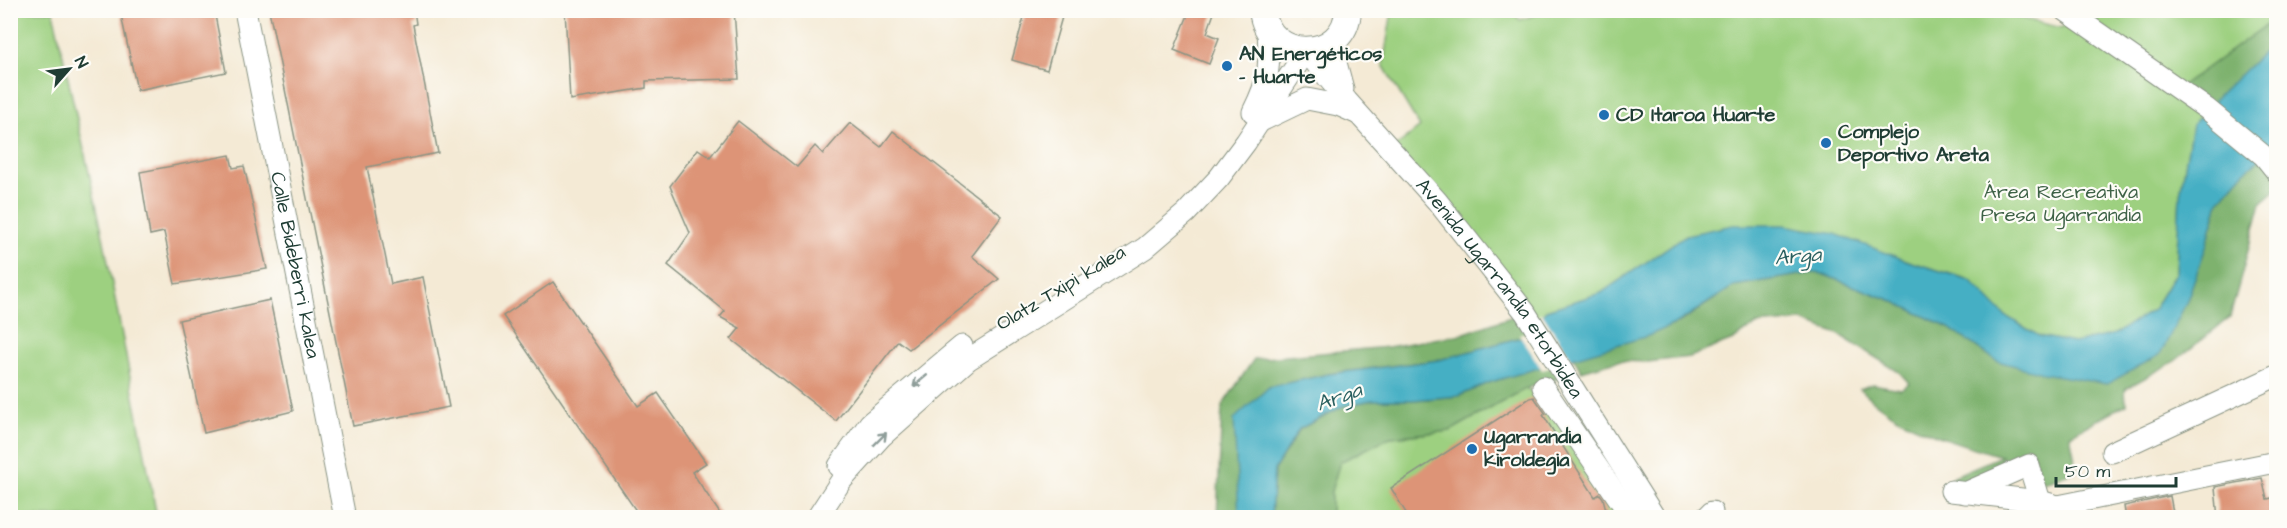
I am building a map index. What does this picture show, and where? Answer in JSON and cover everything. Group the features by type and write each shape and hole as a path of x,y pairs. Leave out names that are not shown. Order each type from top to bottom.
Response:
{"main road":[{"path":"1263,16 1284,45 1295,50 1306,51 1320,48 1335,38 1342,30 1348,10"}],"street":[{"name":"Calle Bideberri kalea","path":"245,10 345,518"},
{"path":"2065,10 2179,88 2270,163"},
{"name":"Olatz Txipi kalea","path":"804,518 870,423 962,347 1134,244 1183,202 1227,153 1244,128 1263,92 1270,66 1263,16"},
{"name":"Avenida Ugarrandia etorbidea","path":"1335,38 1335,59 1353,108"},
{"name":"Avenida Ugarrandia etorbidea","path":"1306,51 1353,108 1437,201 1525,312 1655,518"},
{"name":"Olatz Txipi kalea","path":"817,518 841,481 881,437 969,359 1145,248 1186,213 1219,178 1306,51"},
{"path":"1259,122 1307,99 1353,108"},
{"path":"2112,452 2276,377"},
{"path":"1543,387 1632,518"},
{"path":"2050,508 2029,465 1958,492 2050,508 2277,462"}],"green space":[{"name":"Área Recreativa Presa Ugarrandia","path":"1550,10 1986,10 2062,28 2077,11 2276,11 2269,23 2180,88 2207,109 2192,125 2180,195 2176,272 2153,310 2115,334 2074,343 2039,336 2004,315 1967,279 1911,262 1686,235 1601,293 1546,310 1535,326 1391,150 1420,127 1383,65 1392,11 1511,11 1520,20"},
{"path":"10,11 53,11 102,231 157,517 13,517 10,499"},
{"path":"2276,11 2276,40 2207,109 2179,88 2269,23"},
{"path":"2264,156 2276,171 2276,190 2261,203 2230,317 2175,361 2125,389 2126,404 2070,435 2077,470 2037,485 2031,461 1952,491 1952,477 2001,456 1926,431 1890,413 1860,389 1872,384 1901,389 1909,383 1899,372 1838,334 1802,321 1756,325 1733,340 1690,357 1648,362 1617,361 1581,371 1572,355 1677,324 1734,286 1817,272 1893,301 1949,328 1997,361 2108,383 2206,247 2219,201 2245,171"},
{"path":"1525,312 1529,335 1439,360 1333,373 1269,387 1240,517 1217,518 1222,406 1254,359 1388,347 1462,334"},
{"path":"1557,362 1565,376 1525,389 1450,431 1390,437 1340,462 1331,491 1331,517 1271,518 1274,470 1300,429 1343,406 1372,400 1413,400 1459,396 1491,382"},
{"name":"Ugarrandia kiroldegia","path":"1525,389 1540,393 1627,518 1331,518 1331,491 1339,462 1390,437 1450,431"}],"water":[{"name":"Arga","path":"2276,40 2276,148 2267,147 2264,156 2245,171 2219,201 2186,303 2160,355 2107,384 2042,373 1997,361 1949,328 1893,301 1817,272 1734,286 1677,323 1648,336 1491,382 1459,396 1413,400 1372,400 1343,406 1299,429 1274,470 1271,517 1239,517 1234,419 1269,387 1329,374 1439,360 1529,335 1546,310 1601,293 1686,235 1733,225 1784,225 1835,234 1911,262 1970,280 2004,315 2039,336 2074,343 2115,334 2153,310 2176,272 2180,195 2192,125 2218,96"}],"pier":[{"path":"1541,312 1573,361 1542,370 1519,334 1527,332"}],"building":[{"path":"120,10 214,10 226,72 137,90"},
{"path":"269,10 414,10 416,24 413,25 438,153 367,167 391,284 423,277 449,407 353,426"},
{"path":"565,10 734,10 739,79 646,81 646,88 570,100"},
{"path":"1026,10 1064,10 1047,70 1012,60"},
{"path":"1190,10 1215,10 1207,33 1219,38 1209,64 1174,50"},
{"path":"738,121 797,167 815,146 823,154 850,123 881,147 893,131 1002,216 972,256 999,279 909,349 898,341 836,421 731,339 740,328 720,317 725,311 668,265 690,233 670,186 698,149 710,157"},
{"path":"230,155 233,168 244,166 267,269 175,284 164,232 150,235 140,172"},
{"path":"553,282 638,406 658,393 706,463 692,472 723,518 641,518 503,316"},
{"path":"270,300 293,411 204,433 179,320"},
{"name":"Ugarrandia kiroldegia","path":"1534,397 1595,497 1600,494 1603,498 1608,518 1409,518 1391,488"},
{"path":"2262,478 2267,499 2277,497 2277,518 2218,518 2215,487"},
{"path":"2170,496 2174,518 2126,518 2124,506"}],"place":[{"name":"AN Energéticos - Huarte","path":"1227,66"},
{"name":"CD Itaroa Huarte","path":"1604,115"},
{"name":"Complejo Deportivo Areta","path":"1826,143"},
{"name":"Ugarrandia kiroldegia","path":"1472,449"}]}
